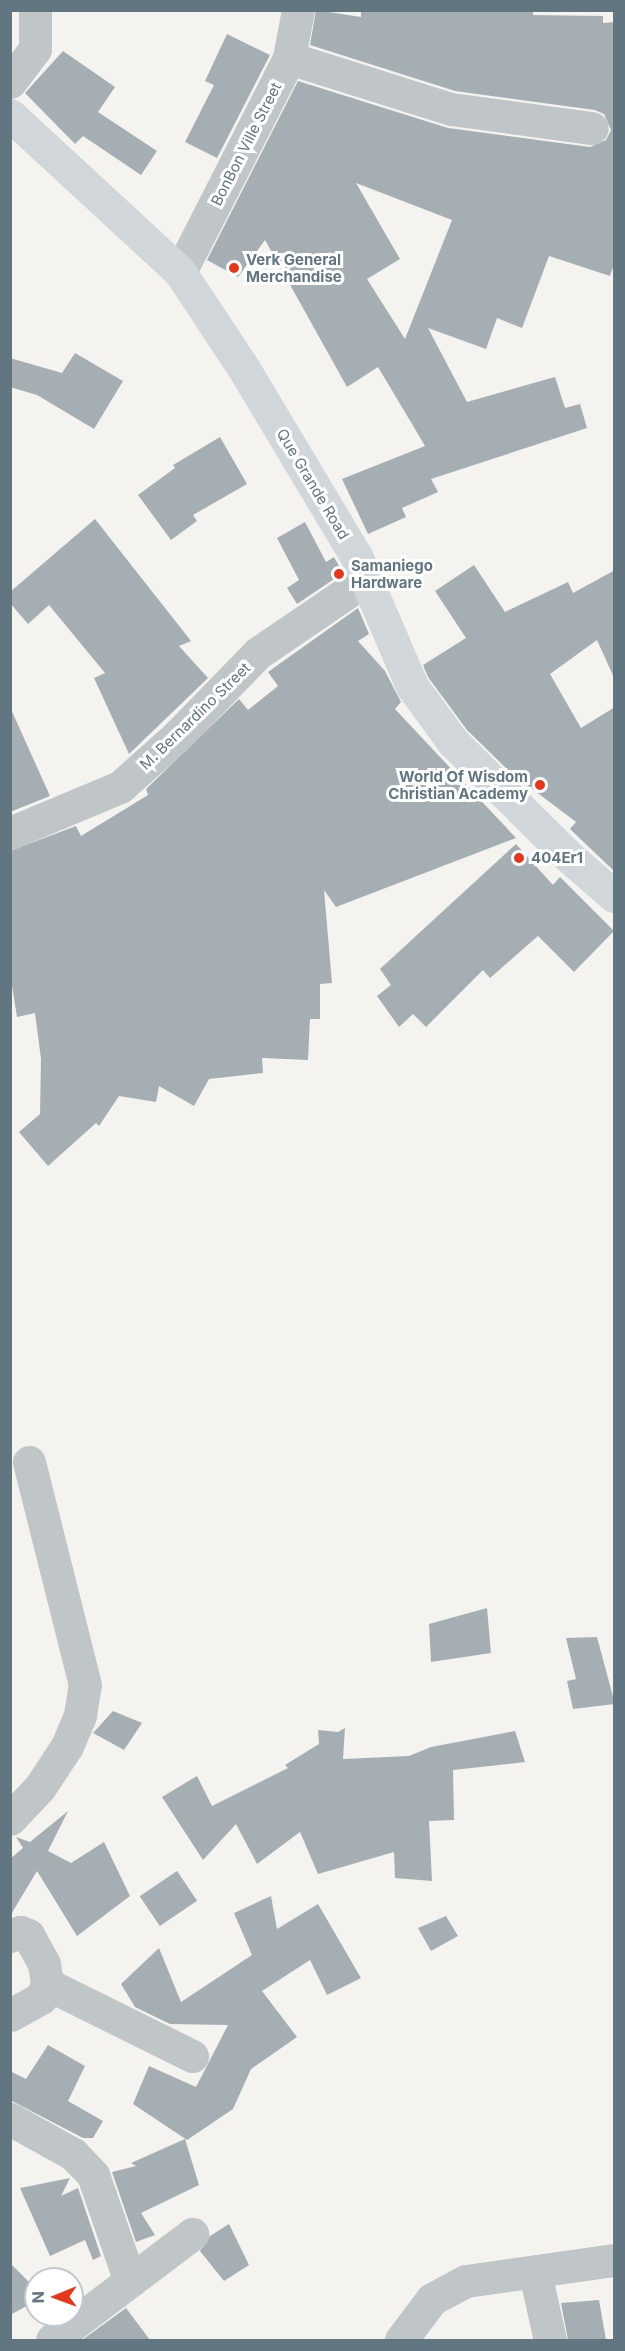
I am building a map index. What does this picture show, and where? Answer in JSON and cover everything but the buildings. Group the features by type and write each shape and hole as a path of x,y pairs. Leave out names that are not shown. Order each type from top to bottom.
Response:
{"main road":[{"name":"Que Grande Road","path":"10,115 180,272 244,369 368,578 412,686 453,742 568,856 615,896"}],"street":[{"path":"10,81 34,49 35,10"},
{"name":"BonBon Ville Street","path":"180,272 289,58 298,10"},
{"path":"289,58 451,109 592,128"},
{"name":"M. Bernardino Street","path":"10,833 120,787 176,737 258,653 368,578"},
{"path":"10,1819 40,1787 67,1746 80,1715 85,1685 29,1462"},
{"path":"10,1936 20,1932 28,1935 44,1964 47,1984 41,1998 10,2015"},
{"path":"47,1984 192,2056"},
{"path":"10,2119 73,2154 93,2175 130,2281"},
{"path":"52,2340 192,2234"},
{"path":"401,2340 432,2299 466,2281 615,2260"},
{"path":"535,2273 550,2340"}],"place":[{"name":"Verk General Merchandise","path":"234,268"},
{"name":"Samaniego Hardware","path":"339,574"},
{"name":"World Of Wisdom Christian Academy","path":"540,785"},
{"name":"404Er1","path":"519,858"}]}
